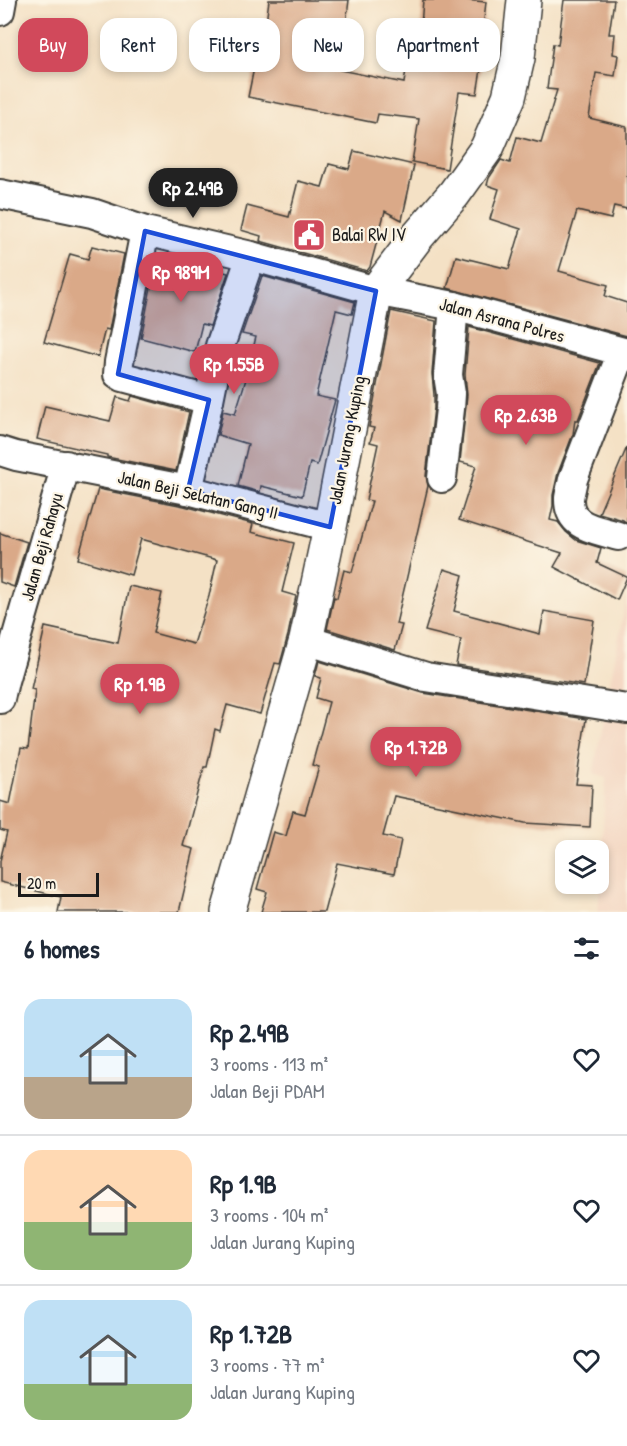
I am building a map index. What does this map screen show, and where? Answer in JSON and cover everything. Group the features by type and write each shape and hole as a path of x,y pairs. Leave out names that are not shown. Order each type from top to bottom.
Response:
{"street":[{"path":"0,11 2,0"},
{"name":"Jalan Jurang Kuping","path":"228,912 306,640 376,291 417,237 454,194 487,148 509,97 518,58 524,0"},
{"name":"Jalan Asrana Polres","path":"0,194 92,213 145,231 251,256 376,291 454,306 625,353"},
{"path":"145,231 118,374 209,400"},
{"path":"188,490 220,346 251,256"},
{"path":"442,478 450,409 451,394 448,375 454,306"},
{"path":"618,536 578,523 571,513 569,499 573,479 625,353"},
{"name":"Jalan Beji Selatan Gang II","path":"0,451 188,490 330,527"},
{"name":"Jalan Beji Rahayu","path":"1,687 66,465"},
{"path":"306,640 426,677 627,709"}],"highlighted area":[{"path":"145,231 376,291 330,527 188,490 209,400 118,374"}],"shaded area":[{"path":"627,594 627,912 598,912 599,894 609,894 609,840 602,840 606,778 593,774"}],"building":[{"path":"269,0 349,0 347,18 292,18 292,72 350,72 404,83 406,72 481,72 477,94 459,92 447,169 412,162 419,119 378,114 376,123 248,97 253,72 280,72 280,18 267,18"},
{"path":"423,0 486,2 484,18 422,18"},
{"path":"564,0 614,0 609,34 615,34 613,54 618,55 615,76 596,73 589,118 627,127 627,209 614,206 611,219 577,211 559,271 608,285 605,296 627,303 627,336 447,288 456,256 509,269 521,229 490,219 499,189 487,185 501,160 510,163 517,137 541,143 557,90 547,89 553,44 558,45"},
{"path":"354,151 414,165 402,220 385,211 367,271 260,241 261,236 241,230 247,206 289,217 298,181 322,187 329,164 349,169"},
{"path":"92,246 124,254 109,330 105,329 98,357 44,342 70,254 88,259"},
{"path":"161,256 228,273 210,326 202,324 195,352 141,338 156,262 159,263"},
{"path":"262,276 355,302 352,314 336,310 316,396 335,400 317,465 310,463 302,496 261,486 260,492 238,486 248,444 218,435 223,411 235,414 253,357 251,357 256,337 242,334"},
{"path":"391,311 436,321 432,374 434,408 426,476 428,486 396,624 402,625 395,650 327,629 334,597 337,598 344,570 352,572 372,501 366,500 378,444 370,442 374,428 369,427"},
{"path":"469,327 600,363 578,420 575,420 573,434 558,473 550,520 558,522 576,540 601,548 597,563 627,577 617,600 554,567 562,553 459,520 476,466 460,462 467,395 465,374"},
{"path":"132,396 189,412 176,471 107,457 107,455 37,439 45,406 110,421 117,397 130,401"},
{"path":"627,447 627,523 599,513"},
{"path":"98,489 184,506 253,524 251,532 294,543 282,592 296,596 280,664 275,663 260,714 227,705 220,731 215,729 207,767 204,767 183,846 194,849 179,912 58,912 61,897 0,882 0,861 7,832 0,830 0,801 10,804 21,748 28,749 35,690 31,689 45,627 118,643 129,586 162,593 153,633 194,644 209,596 217,560 141,539 131,575 78,559"},
{"path":"0,533 27,542 14,587 0,582"},
{"path":"444,569 463,575 454,611 540,634 544,611 594,620 584,685 456,665 461,640 425,631"},
{"path":"319,661 423,693 586,719 576,784 592,785 590,827 525,823 394,796 383,836 401,840 394,874 337,863 324,912 261,912 267,892 257,889 273,832 286,836 293,811 305,814 319,767 312,765 329,702 316,698 321,678 315,676"}],"place":[{"name":"Balai RW IV","path":"309,235"}]}
